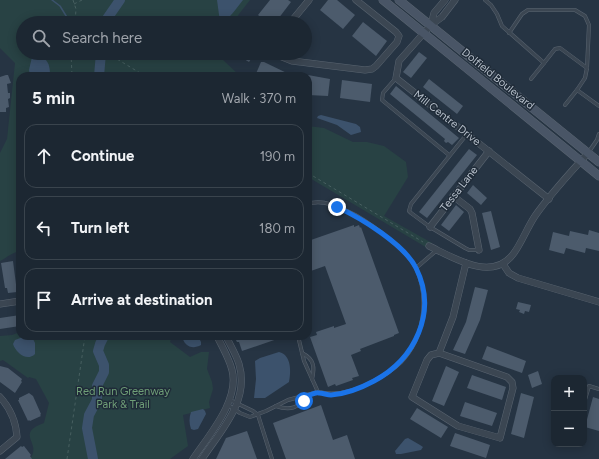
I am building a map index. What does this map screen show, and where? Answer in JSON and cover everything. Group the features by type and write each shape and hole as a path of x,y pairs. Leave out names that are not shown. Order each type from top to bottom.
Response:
{"main road":[{"name":"Dolfield Boulevard","path":"383,0 582,160 599,176"},
{"name":"Dolfield Boulevard","path":"399,0 599,162"}],"street":[{"path":"296,16 309,0"},
{"path":"356,0 398,34 398,40 393,47 396,78"},
{"path":"431,25 434,13 445,0"},
{"path":"290,60 365,70 374,68 394,57 404,55 431,25 442,17 455,0"},
{"path":"393,47 404,55"},
{"name":"Mill Centre Drive","path":"396,78 549,199"},
{"name":"Tessa Lane","path":"430,227 489,151"},
{"path":"429,246 478,267 486,268 503,264 514,253 526,230 549,199 588,153"},
{"path":"453,196 470,209 472,213 479,250"},
{"path":"439,353 453,317 466,263"},
{"path":"503,264 509,272 518,278 599,302"},
{"path":"0,304 16,302"},
{"path":"193,459 229,402 234,387 233,371 219,340"},
{"path":"202,459 237,406 242,389 239,362 228,340"},
{"path":"439,353 507,377 512,382 513,388 500,438 458,426 412,397 427,360 431,355 439,353"},
{"path":"0,397 10,410 14,419 17,437 0,451"}],"lane":[{"path":"485,0 491,5 497,14 502,26 544,63"},
{"path":"509,32 522,14 528,10 576,10 585,16 589,25 587,68 585,78 565,105"},
{"path":"531,79 555,49 560,48 587,68"},
{"path":"396,78 383,93 382,100 449,155"},
{"path":"577,90 599,106"},
{"path":"467,134 410,204 409,211 430,227 469,250 479,250"},
{"path":"588,153 597,140 599,134"},
{"path":"237,406 240,413 250,417 258,415 288,400 318,392 329,395 342,394 364,386 388,373 399,364 406,356 417,338 423,315 422,291 416,268 403,251 364,220 337,207 318,202 312,203"},
{"path":"416,268 437,250"},
{"path":"299,340 301,353 318,392"},
{"path":"301,353 310,358 313,363 314,368 312,380"},
{"path":"587,393 589,386 599,389"},
{"path":"276,406 288,409 294,408 300,405 307,396"},
{"path":"229,402 237,406 253,410 258,415 272,459"}],"path":[{"path":"73,0 76,16"},
{"path":"74,4 82,0"},
{"path":"71,60 72,72"},
{"path":"119,60 138,72"},
{"path":"312,175 429,246"},
{"path":"67,459 84,340"}],"green space":[{"path":"0,0 250,0 238,16 16,16 16,60 223,60 236,72 16,72 16,252 0,261 0,153 7,139 15,63 0,48"},
{"path":"312,126 324,128 353,142 367,142 384,146 406,162 408,177 384,216 432,243 429,249 312,179"},
{"name":"Red Run Greenway Park & Trail","path":"16,334 16,340 171,340 170,342 190,357 201,352 209,352 207,369 213,389 209,402 210,408 183,415 188,446 170,459 30,459 33,453 30,435 31,431 35,427 44,423 49,403 36,379 28,378 3,360 0,361 0,336"}],"water":[{"path":"217,0 243,0 230,16 219,16"},
{"path":"31,60 46,60 50,72 29,72"},
{"path":"321,115 356,124 360,127 361,132 351,135 337,125 317,118"},
{"path":"15,340 34,340 35,354 25,357 19,353 13,344"},
{"path":"184,340 200,340 201,345 192,347 187,345"},
{"path":"279,352 286,357 290,365 289,382 265,398 254,398 256,379 255,361"},
{"path":"203,409 206,414 198,429 191,429 191,412"},
{"path":"408,438 423,447 421,450 396,454 395,451 405,439"}],"building":[{"path":"270,0 288,0 291,2 280,16 258,15"},
{"path":"328,0 337,0 355,15 343,29 320,10"},
{"path":"363,22 387,41 376,56 352,36"},
{"path":"419,52 427,58 411,78 403,72"},
{"path":"261,62 264,62 285,72 257,72"},
{"path":"8,75 11,83 7,84 8,93 10,93 10,98 8,99 9,107 6,108 6,112 0,112 0,77"},
{"path":"312,76 330,79 328,96 312,95"},
{"path":"429,79 463,106 457,114 423,87"},
{"path":"342,80 372,84 370,102 340,98"},
{"path":"396,86 459,138 452,145 448,142 446,143 444,141 445,139 390,94"},
{"path":"469,149 477,155 427,218 419,212"},
{"path":"473,185 487,198 481,205 467,193"},
{"path":"456,205 464,212 449,231 441,225"},
{"path":"491,211 500,247 491,250 482,213"},
{"path":"354,225 354,227 359,225 360,228 361,227 399,333 360,349 361,351 351,355 359,376 352,378 353,380 336,386 335,384 328,387 311,340 312,336 317,335 316,332 346,324 325,266 312,271 312,240"},
{"path":"589,230 599,233 599,251 586,248 585,253 566,248 564,254 549,250 553,232 569,236 570,231 588,235"},
{"path":"13,261 16,292 8,293 7,288 5,288 1,263"},
{"path":"475,287 488,290 480,320 465,354 453,350 466,322"},
{"path":"518,302 531,305 529,312 525,311 524,314 519,312 520,310 516,309"},
{"path":"16,316 16,327 0,329 0,318"},
{"path":"236,340 274,340 242,351 239,342"},
{"path":"487,346 526,361 522,373 482,359"},
{"path":"0,366 8,368 22,379 22,382 15,393 0,382"},
{"path":"446,366 459,372 444,406 432,401"},
{"path":"538,371 542,384 532,388 528,375"},
{"path":"472,375 506,387 502,400 467,388"},
{"path":"29,393 33,396 41,416 28,421 18,400"},
{"path":"521,393 534,397 524,438 511,434"},
{"path":"593,397 599,399 599,431 587,428 587,420"},
{"path":"465,402 497,413 492,426 460,416"},
{"path":"321,405 333,440 347,435 355,459 286,459 273,423"},
{"path":"417,408 448,427 441,438 410,419"},
{"path":"247,431 257,459 216,459 226,438"},
{"path":"455,433 490,445 486,458 450,446"},
{"path":"21,446 24,446 31,455 30,456 32,459 5,459"}],"waterway":[{"path":"52,0 60,6 66,16"},
{"path":"109,16 120,0"},
{"path":"99,72 100,60"},
{"path":"93,459 87,428 89,415 97,400 97,386 104,372 104,365 98,351 102,340"}],"route":[{"path":"304,401 307,396 318,392 329,395 342,394 355,390 388,373 402,361 410,350 417,338 423,315 424,302 420,280 416,268 409,258 403,251 364,220 337,207"}]}
